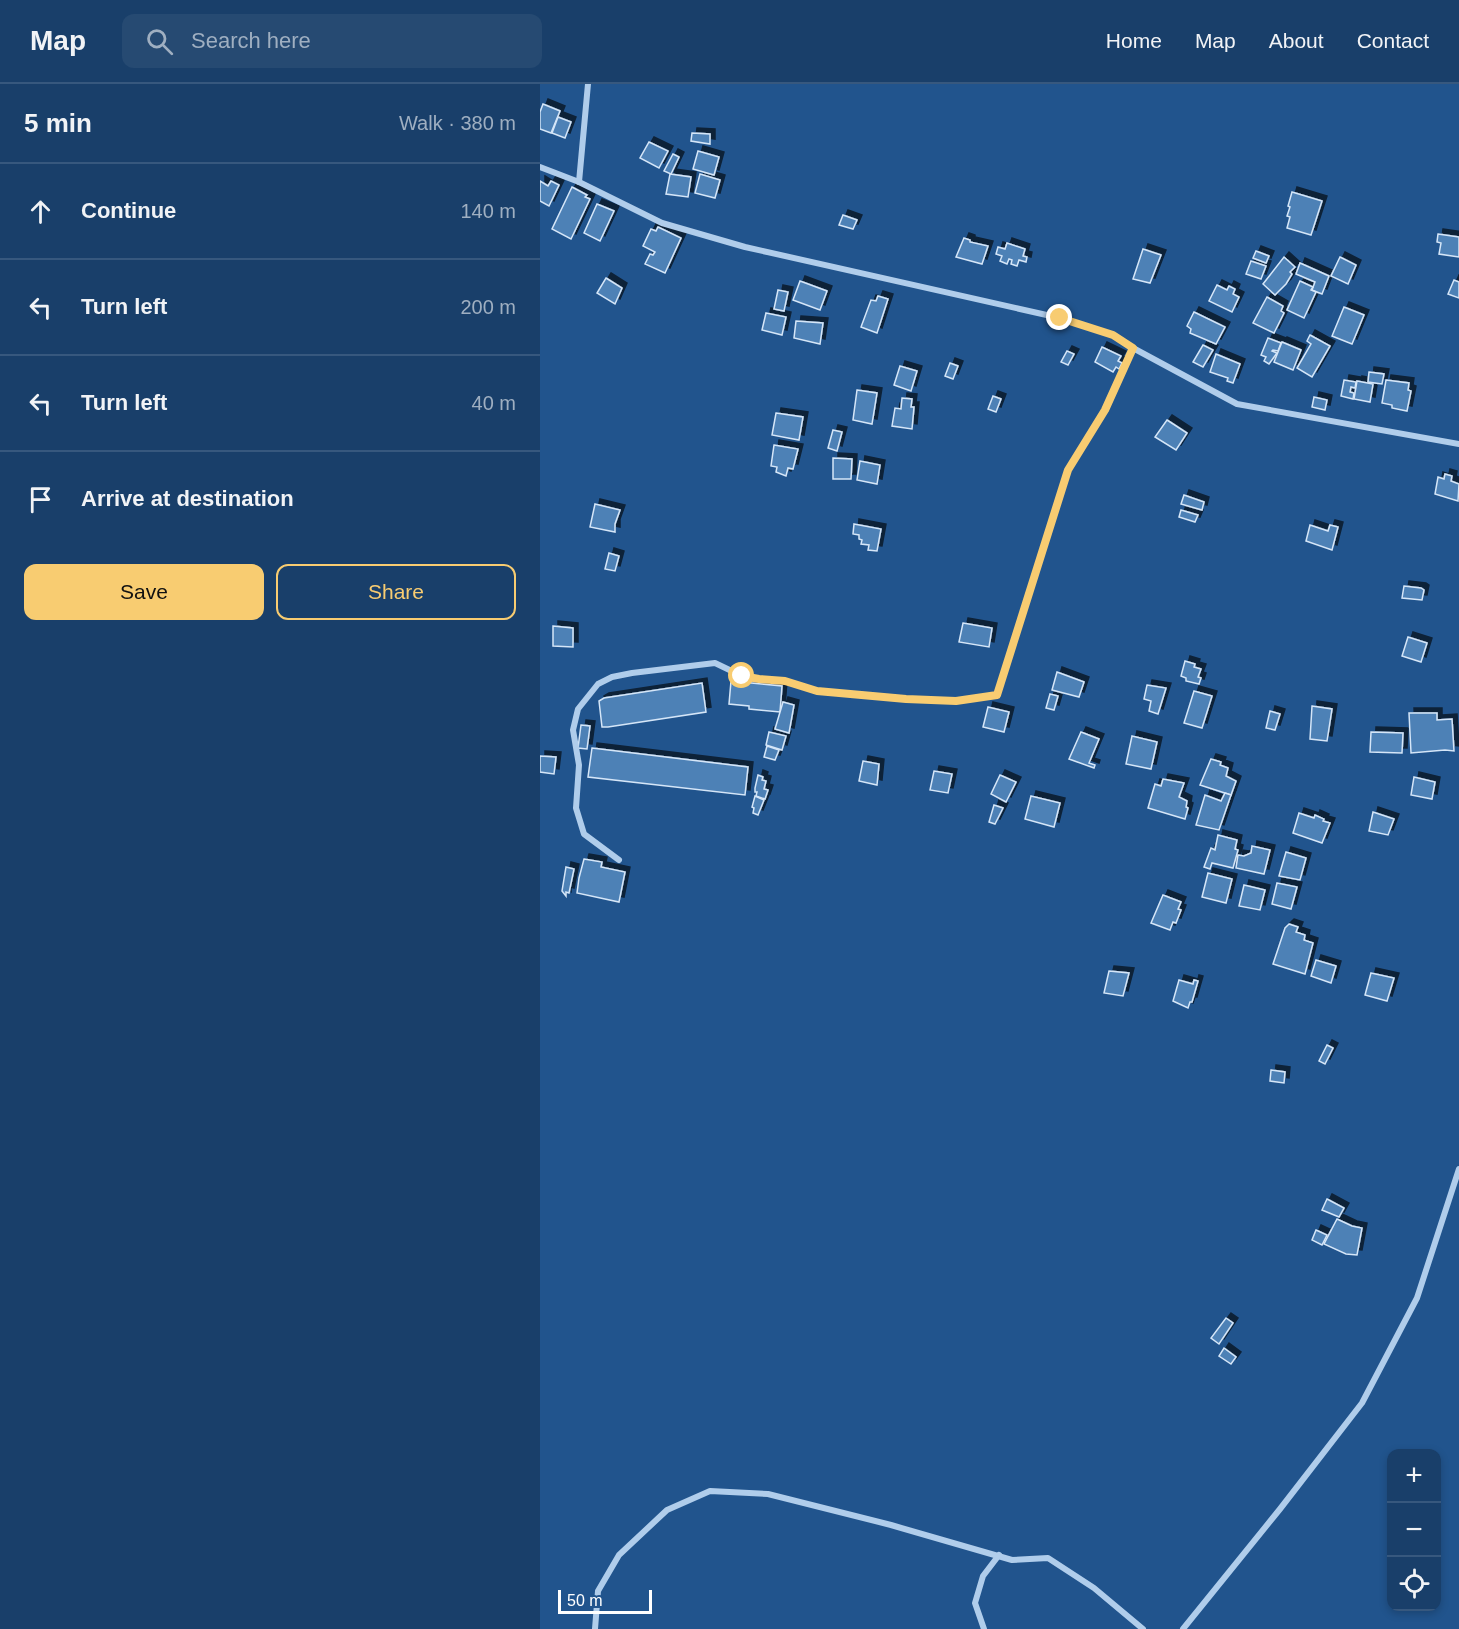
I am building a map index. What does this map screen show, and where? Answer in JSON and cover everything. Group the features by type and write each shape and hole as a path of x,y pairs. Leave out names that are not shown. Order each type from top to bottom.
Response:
{"street":[{"path":"579,182 588,84"},
{"path":"540,167 579,182 662,223 745,247 1060,318 1113,335 1237,404 1459,444"},
{"path":"619,860 584,834 576,808 579,765 573,730 578,709 598,684 612,677 715,663 742,676 785,681 817,691 956,701 997,695 1068,470 1105,410 1133,348"},
{"path":"1183,1629 1362,1403 1417,1298 1459,1169"},
{"path":"595,1629 598,1591 619,1555 667,1510 710,1491 768,1494 891,1525 1012,1560 1048,1558 1094,1588 1143,1629"},
{"path":"984,1629 975,1603 983,1576 999,1556"}],"building":[{"path":"543,104 560,111 551,133 540,129 540,112"},
{"path":"558,117 571,122 565,138 552,133"},
{"path":"692,133 710,134 710,144 691,141"},
{"path":"649,142 668,151 659,168 640,158"},
{"path":"698,151 719,157 714,175 693,169"},
{"path":"673,154 679,157 671,174 664,171"},
{"path":"670,174 691,177 688,197 666,194"},
{"path":"700,174 720,180 715,198 695,193"},
{"path":"540,181 548,186 551,181 559,185 549,206 540,201"},
{"path":"572,187 590,199 571,239 552,229"},
{"path":"1292,192 1322,201 1311,235 1287,228 1290,217 1287,216 1290,207 1288,206"},
{"path":"597,204 614,211 600,241 584,233"},
{"path":"843,215 857,220 853,229 839,225"},
{"path":"658,227 681,238 665,273 645,264 650,254 653,255 655,252 643,246 651,229 656,231"},
{"path":"1438,234 1459,237 1459,257 1439,254 1441,243 1437,242"},
{"path":"964,238 970,242 988,246 982,264 956,257"},
{"path":"1007,243 1025,249 1023,256 1027,257 1026,262 1019,260 1017,266 1011,264 1012,260 1009,259 1007,264 1000,261 1002,256 996,254 998,247 1005,249"},
{"path":"1143,249 1161,255 1150,283 1133,279"},
{"path":"1256,251 1269,256 1266,263 1253,258"},
{"path":"1284,257 1295,267 1290,272 1292,274 1286,284 1275,295 1263,284"},
{"path":"1340,257 1356,265 1348,284 1331,276"},
{"path":"1251,261 1266,266 1261,279 1246,274"},
{"path":"1300,263 1329,276 1322,294 1312,290 1315,282 1296,274"},
{"path":"606,278 622,288 615,304 597,293"},
{"path":"1454,280 1459,282 1459,298 1448,294"},
{"path":"800,281 827,291 820,310 793,300"},
{"path":"1300,281 1313,287 1311,290 1316,292 1304,318 1287,310"},
{"path":"1217,285 1227,290 1229,286 1235,289 1233,294 1239,297 1232,312 1209,301"},
{"path":"778,290 788,292 784,311 774,309"},
{"path":"878,296 888,299 877,333 861,327 871,300 876,301"},
{"path":"1267,297 1283,306 1281,311 1284,313 1274,333 1253,323"},
{"path":"1344,307 1364,315 1352,344 1332,336"},
{"path":"1194,312 1225,327 1216,344 1190,333 1191,329 1187,326"},
{"path":"766,313 786,317 782,335 762,330"},
{"path":"796,321 823,323 820,344 794,338"},
{"path":"1310,335 1330,346 1312,377 1297,368 1311,344 1307,341"},
{"path":"1268,338 1281,343 1278,351 1272,351 1277,353 1269,364 1264,361 1266,357 1261,355"},
{"path":"1282,342 1301,350 1293,370 1274,362"},
{"path":"1203,345 1213,350 1203,367 1193,362"},
{"path":"1102,347 1121,356 1118,361 1122,363 1119,369 1116,367 1113,372 1095,362"},
{"path":"1067,351 1074,354 1068,365 1061,362"},
{"path":"1216,354 1240,364 1233,383 1227,381 1228,378 1210,372"},
{"path":"950,363 958,366 953,379 945,376"},
{"path":"900,366 917,371 911,391 894,385"},
{"path":"1369,372 1384,374 1382,384 1368,382"},
{"path":"1344,380 1356,382 1355,388 1351,387 1350,392 1354,393 1353,399 1341,396"},
{"path":"1386,380 1409,383 1408,390 1411,391 1407,411 1382,403"},
{"path":"1357,381 1373,384 1370,402 1354,399"},
{"path":"857,390 877,393 872,424 853,420"},
{"path":"993,396 1001,399 996,412 988,409"},
{"path":"1314,397 1327,400 1325,410 1312,407"},
{"path":"902,398 912,399 911,407 914,407 912,429 892,426 895,408 901,409"},
{"path":"776,413 803,417 799,440 772,435"},
{"path":"1167,420 1187,433 1176,450 1155,437"},
{"path":"833,430 842,432 837,451 828,448"},
{"path":"774,445 798,449 793,469 788,468 786,476 776,472 777,467 771,466"},
{"path":"833,458 852,459 851,479 833,479"},
{"path":"860,461 880,465 877,484 857,480"},
{"path":"1445,474 1452,476 1451,481 1459,484 1458,501 1435,494 1438,477 1444,479"},
{"path":"1184,495 1204,502 1202,510 1181,504"},
{"path":"595,504 620,510 615,532 590,527"},
{"path":"1181,510 1198,515 1195,522 1179,517"},
{"path":"854,524 881,529 877,551 868,550 869,545 861,544 862,540 859,539 859,535 853,534"},
{"path":"1310,525 1328,531 1330,525 1338,527 1332,550 1306,541"},
{"path":"609,553 619,556 615,571 605,569"},
{"path":"1404,586 1424,590 1422,600 1402,598"},
{"path":"963,623 992,628 989,647 959,642"},
{"path":"553,626 573,628 573,647 553,646"},
{"path":"1408,637 1427,643 1421,662 1402,656"},
{"path":"1185,661 1201,669 1198,677 1201,678 1199,684 1186,681 1186,678 1181,676"},
{"path":"1057,672 1084,682 1079,697 1052,690"},
{"path":"731,681 782,686 780,712 749,709 749,706 729,704"},
{"path":"702,683 706,712 602,727 599,701 604,698"},
{"path":"1147,685 1166,688 1158,714 1149,711 1151,701 1144,699"},
{"path":"1194,691 1212,696 1202,728 1184,723"},
{"path":"1050,694 1058,696 1054,710 1046,708"},
{"path":"783,702 794,705 789,733 775,729"},
{"path":"1312,706 1332,709 1327,741 1310,739"},
{"path":"988,707 1009,712 1004,732 983,727"},
{"path":"1270,711 1280,714 1275,730 1266,728"},
{"path":"1409,713 1437,713 1437,720 1452,719 1454,751 1411,753"},
{"path":"581,725 590,726 587,749 578,748"},
{"path":"769,732 786,736 782,750 766,745"},
{"path":"1081,732 1099,739 1089,763 1095,765 1094,768 1069,759"},
{"path":"1371,732 1403,733 1402,753 1370,752"},
{"path":"1132,736 1157,742 1151,769 1126,764"},
{"path":"767,746 779,750 775,760 764,757"},
{"path":"592,748 748,767 745,795 588,777"},
{"path":"540,756 556,757 554,774 540,772"},
{"path":"1211,759 1221,762 1220,765 1228,768 1226,776 1236,781 1231,795 1200,785"},
{"path":"863,761 879,764 877,785 859,781"},
{"path":"934,771 952,774 948,793 930,790"},
{"path":"758,775 766,781 764,789 768,790 765,799 756,796"},
{"path":"1000,775 1016,782 1006,802 991,794"},
{"path":"1414,777 1435,782 1432,799 1411,795"},
{"path":"1163,779 1184,783 1179,797 1187,801 1185,819 1148,808 1155,784 1161,786"},
{"path":"1225,793 1231,795 1219,830 1196,825 1205,795 1221,801"},
{"path":"755,796 764,800 758,815 753,813 754,808 752,807"},
{"path":"1031,796 1060,803 1054,827 1025,819"},
{"path":"994,805 1003,808 995,824 989,822"},
{"path":"1373,812 1394,819 1388,835 1369,831"},
{"path":"1299,813 1314,818 1315,815 1330,823 1322,843 1293,833"},
{"path":"1218,835 1237,840 1235,849 1238,850 1233,868 1212,863 1210,869 1204,867 1211,848 1215,850"},
{"path":"1252,846 1270,850 1264,874 1236,868 1238,855 1244,856 1251,853"},
{"path":"1286,852 1306,858 1300,880 1279,876"},
{"path":"584,859 602,862 601,867 625,872 619,902 577,893"},
{"path":"566,867 574,869 569,893 566,892 566,896 562,891"},
{"path":"1208,873 1232,879 1226,903 1202,897"},
{"path":"1277,883 1297,887 1291,909 1272,904"},
{"path":"1244,885 1265,890 1260,910 1239,906"},
{"path":"1163,895 1181,902 1178,909 1181,910 1176,923 1173,922 1170,930 1151,923"},
{"path":"1289,924 1298,927 1296,932 1305,935 1304,940 1313,943 1305,974 1273,964 1285,928"},
{"path":"1316,960 1336,966 1331,983 1311,976"},
{"path":"1109,971 1129,973 1123,996 1104,993"},
{"path":"1371,973 1394,978 1387,1001 1365,995"},
{"path":"1179,980 1193,984 1194,980 1198,981 1188,1008 1173,1001"},
{"path":"1327,1045 1333,1048 1325,1064 1319,1061"},
{"path":"1271,1070 1285,1072 1284,1083 1270,1081"},
{"path":"1327,1199 1344,1208 1339,1217 1322,1210"},
{"path":"1337,1219 1362,1228 1357,1255 1346,1254 1324,1244"},
{"path":"1316,1230 1327,1235 1322,1245 1312,1240"},
{"path":"1226,1318 1233,1323 1219,1344 1211,1338"},
{"path":"1224,1348 1236,1357 1231,1364 1219,1356"}],"route":[{"path":"742,676 785,681 817,691 906,699 956,701 997,695 1068,470 1105,410 1133,348 1113,335 1060,318"}]}
